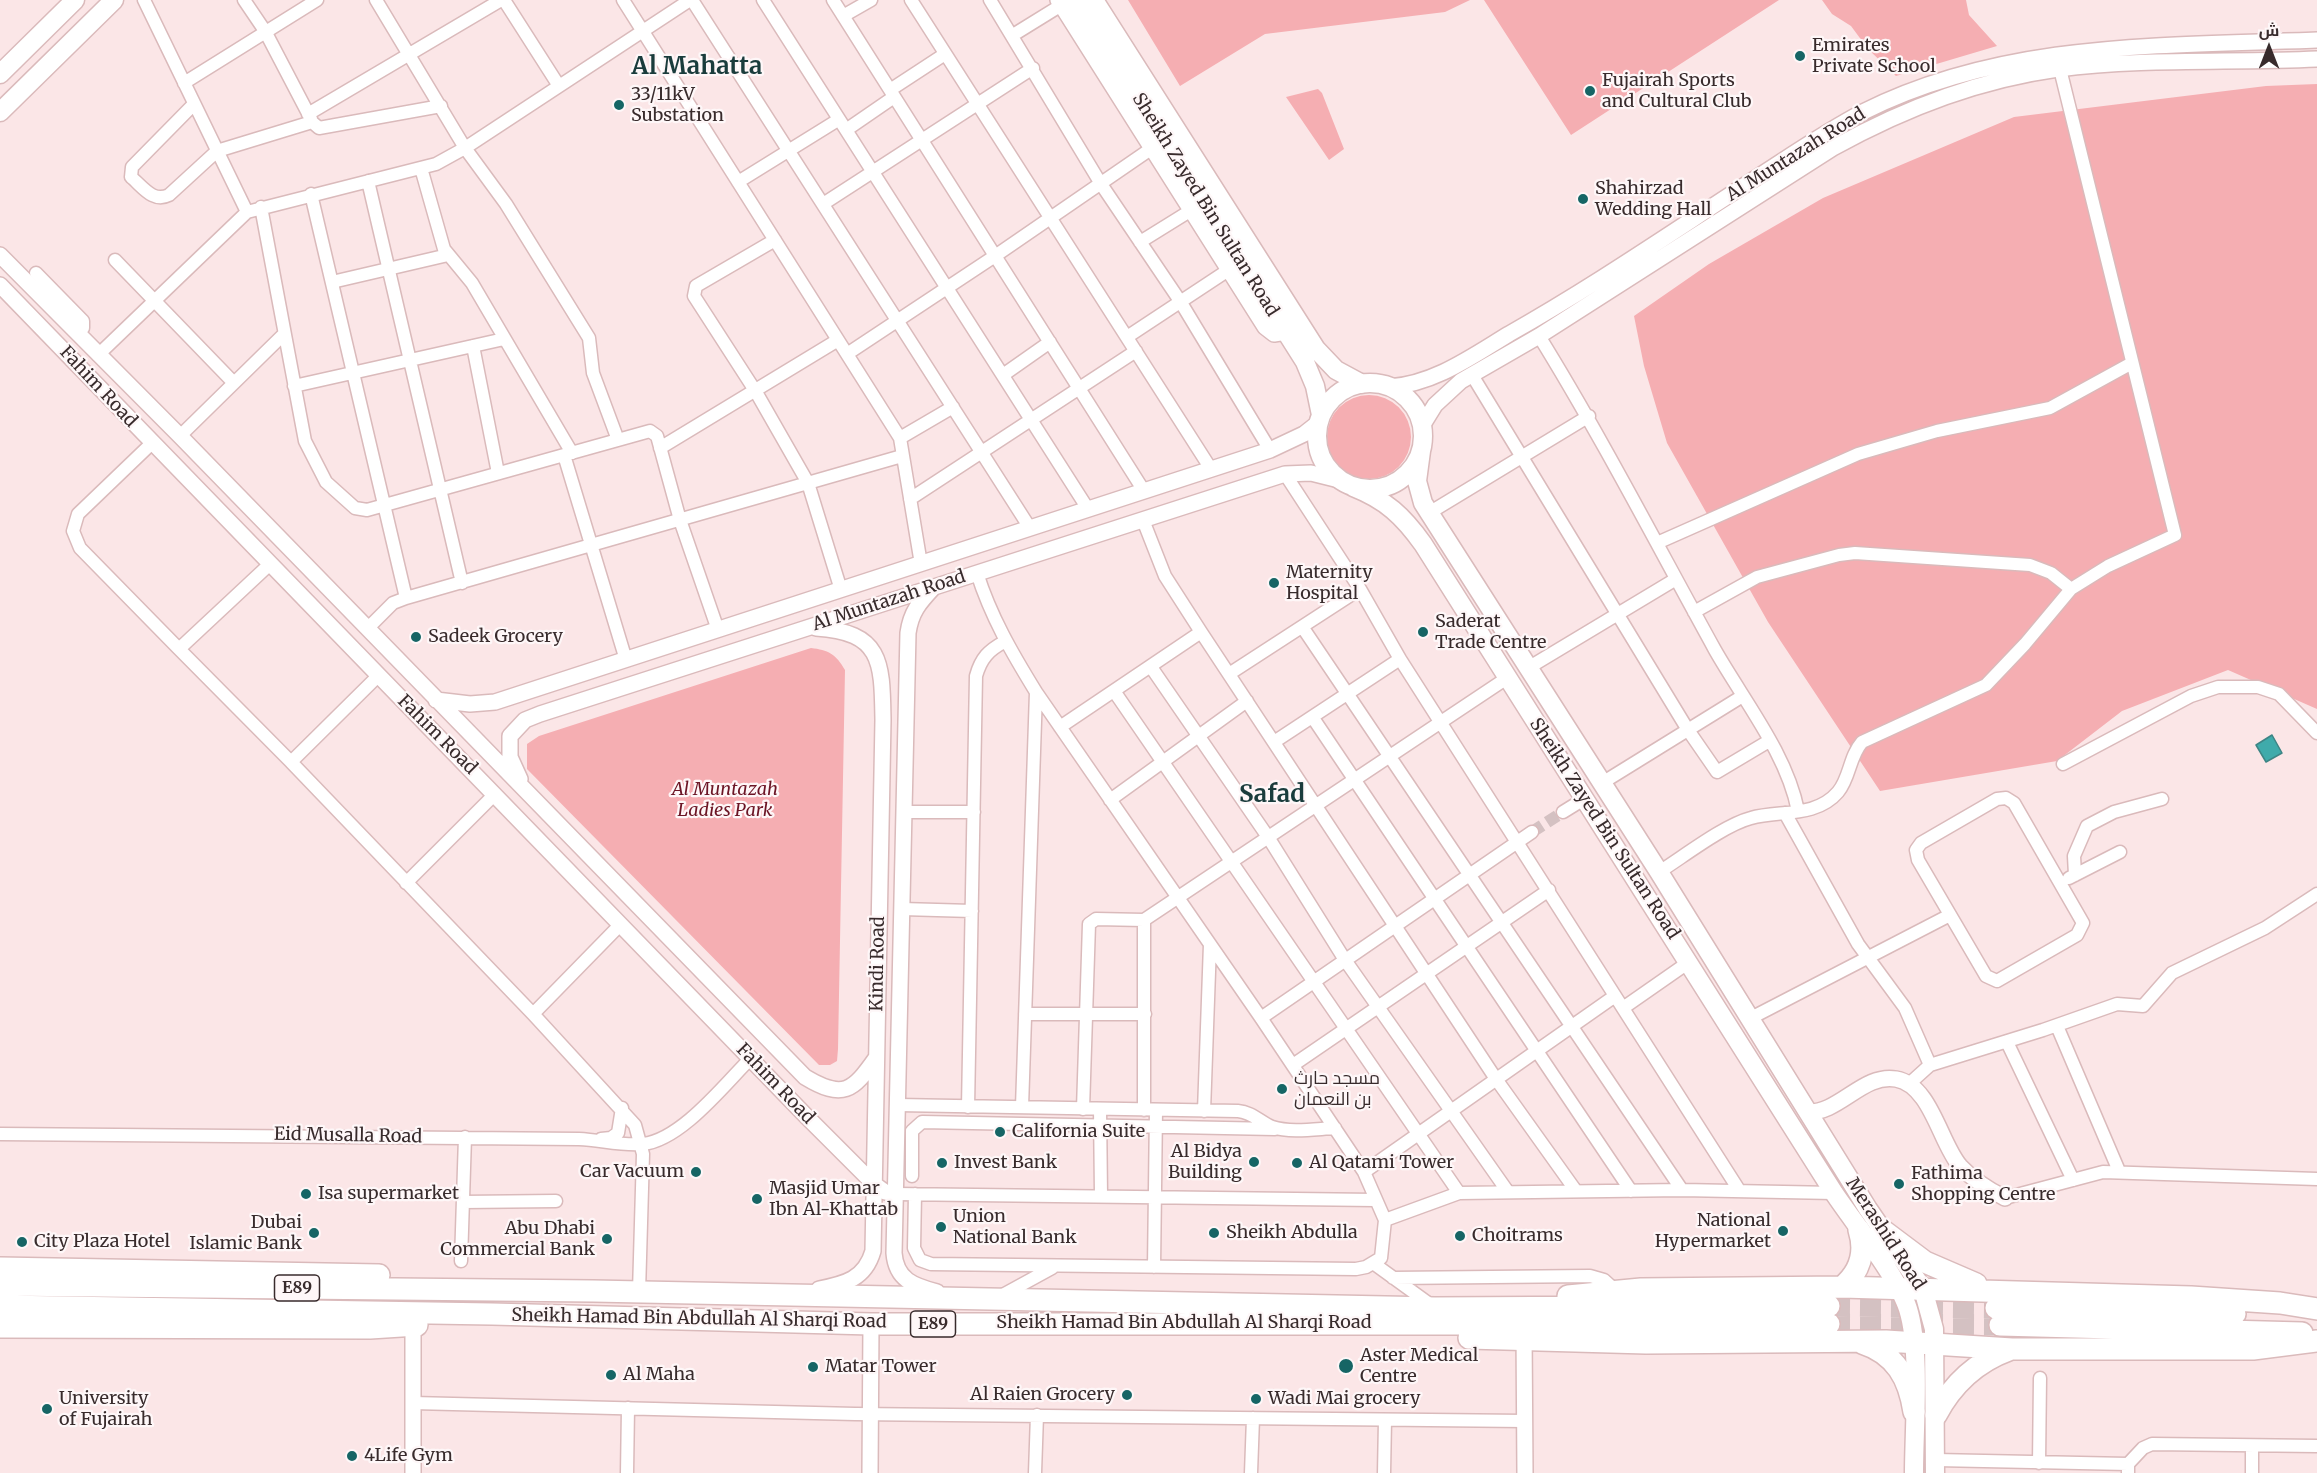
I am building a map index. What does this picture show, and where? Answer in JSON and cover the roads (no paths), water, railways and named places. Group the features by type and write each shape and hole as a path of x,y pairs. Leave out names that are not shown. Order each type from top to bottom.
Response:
{"highway":[{"path":"1881,1229 1912,1253 1940,1270 1971,1282 2000,1308 2317,1316"},
{"path":"1842,1287 1853,1276 1860,1262 1862,1246 1859,1230"},
{"path":"0,1268 549,1279 574,1283 593,1291"},
{"name":"Sheikh Hamad Bin Abdullah Al Sharqi Road","path":"0,1285 593,1291 1435,1308 1511,1307 1829,1315 1524,1333 1375,1323 871,1324 492,1314 0,1306"},
{"path":"1511,1307 1615,1290 1898,1288 1926,1297 1952,1289 2000,1308 2317,1334"},
{"path":"2000,1308 2262,1301 2317,1309"},
{"path":"0,1327 370,1328 413,1325 492,1314"},
{"path":"1524,1333 1646,1343 1886,1341 1920,1335 2012,1349 2253,1349 2317,1341"},
{"path":"1850,1341 1876,1349 1896,1364 1908,1381 1914,1412"},
{"path":"1936,1415 1949,1393 1964,1377 1988,1359 2012,1349"}],"main road":[{"path":"0,74 75,0"},
{"path":"0,112 114,0"},
{"name":"Sheikh Zayed Bin Sultan Road","path":"1094,0 1316,349 1336,370 1362,384"},
{"name":"Sheikh Zayed Bin Sultan Road","path":"1066,1 1235,266 1286,332 1311,373 1320,419"},
{"path":"1362,384 1389,387 1408,400 1422,426 1421,451 1411,470 1395,483 1374,489 1346,483 1322,459 1317,441 1320,419 1337,394 1362,384"},
{"name":"Sheikh Zayed Bin Sultan Road","path":"1421,451 1417,468 1419,491 1429,513 1659,873 1807,1112"},
{"name":"Sheikh Zayed Bin Sultan Road","path":"1346,483 1391,505 1405,518 1834,1193"},
{"name":"Merashid Road","path":"1807,1112 1926,1297 1920,1335 1914,1412 1914,1473"},
{"name":"Merashid Road","path":"1834,1193 1898,1288 1920,1335 1936,1415 1936,1467"},
{"path":"1920,1335 1920,1303 1926,1297"}],"street":[{"path":"144,0 247,212"},
{"path":"152,17 153,0"},
{"path":"244,0 265,31 310,118 319,128 441,106"},
{"path":"184,83 317,0"},
{"path":"376,0 465,148 506,204 589,338 593,373 618,440"},
{"path":"194,104 132,167 131,177 154,197 164,197 217,151 310,118 502,0 560,86"},
{"path":"622,0 900,438 921,564"},
{"path":"98,355 247,212 436,164 465,148 691,0 1030,528"},
{"path":"763,0 1088,509"},
{"path":"833,0 1144,491"},
{"path":"843,16 871,0"},
{"path":"911,0 1212,469"},
{"path":"990,0 1101,184 1180,301 1270,450"},
{"path":"1013,35 1066,1"},
{"name":"Al Muntazah Road","path":"1389,387 1418,383 1444,372 1538,318 1829,131 1926,84 1997,64 2075,51 2317,40"},
{"path":"2258,62 2290,55 2294,47 2288,41"},
{"path":"738,182 789,150 842,125 892,94 945,54"},
{"name":"Al Muntazah Road","path":"1422,426 1443,396 1472,375 1539,336 1861,132 1936,99 1969,88 2060,69 2317,59"},
{"path":"822,204 1033,68"},
{"path":"1659,873 1742,820 1818,807 1838,793 1854,753 1862,742 1986,685 2072,589 2108,566 2175,535 2060,69"},
{"path":"847,354 1051,219 1158,144"},
{"path":"421,168 441,243 448,255 472,283 568,454 626,660"},
{"path":"368,181 462,583"},
{"path":"311,194 406,598"},
{"path":"261,207 305,441 326,482 355,508 367,510 650,431 657,436 680,520 718,630"},
{"path":"1140,242 1198,207"},
{"path":"775,240 696,286 694,290 697,303 756,392 808,483 841,590"},
{"name":"Fahim Road","path":"0,255 308,566 805,1077 821,1086 846,1089 856,1085 876,1058"},
{"path":"332,282 448,255"},
{"path":"115,260 233,382"},
{"path":"1127,337 1235,266"},
{"path":"36,273 83,321 83,328 78,334"},
{"name":"Fahim Road","path":"0,285 151,444 495,794 519,822 750,1059 874,1184 895,1194"},
{"path":"180,436 284,334"},
{"path":"1539,336 1589,416 1741,697 1786,768 1798,811"},
{"path":"294,386 504,339"},
{"path":"660,448 756,392 838,340"},
{"path":"1003,375 1050,342"},
{"path":"473,346 498,473"},
{"path":"910,499 1136,351"},
{"path":"1657,543 1858,454 1936,431 2050,408 2132,363"},
{"path":"1472,375 1688,730 1718,772 1769,741"},
{"path":"900,438 953,407"},
{"path":"1429,513 1589,416"},
{"name":"Al Muntazah Road","path":"436,700 489,703 626,660 1270,450 1304,434 1320,419"},
{"path":"151,444 78,514 73,531 80,548 291,762 533,1014 622,1108 635,1125 642,1144 639,1292"},
{"path":"368,628 393,603 406,598 902,456"},
{"name":"Al Muntazah Road","path":"536,800 510,757 510,736 525,720 1285,474 1311,473 1346,483"},
{"path":"1285,474 1739,1190"},
{"path":"1143,520 1165,576 1201,632 1496,1079 1576,1191"},
{"path":"1694,612 1757,577 1855,553 2030,565 2051,573 2072,589"},
{"path":"179,649 270,564"},
{"path":"286,581 285,572 288,567 308,566"},
{"path":"915,1194 914,1248 924,1263 1356,1269 1381,1258 1385,1220 1364,1172 1262,1018 1036,692 1004,642 988,608 977,573"},
{"path":"1528,668 1676,579"},
{"name":"Kindi Road","path":"935,586 918,603 910,616 908,633 894,1258 900,1274 912,1286 963,1299"},
{"path":"1229,674 1360,589"},
{"name":"Kindi Road","path":"790,1295 846,1284 862,1273 873,1251 882,671 869,644 854,634 837,629 808,627"},
{"path":"1303,628 1682,1190"},
{"path":"1060,727 1201,632"},
{"path":"968,1107 976,676 980,661 992,648 1004,642"},
{"path":"1274,742 1400,658"},
{"path":"1151,667 1268,837 1346,960 1508,1192"},
{"path":"291,762 378,676"},
{"path":"569,678 565,685 567,695 575,702"},
{"path":"1083,1108 1089,924 1096,919 1144,920 1507,678"},
{"path":"2063,764 2191,696 2218,687 2258,687 2279,694 2317,733"},
{"path":"1114,691 1459,1193"},
{"path":"1022,1107 1036,692"},
{"path":"1602,783 1741,697"},
{"path":"1110,800 1247,701"},
{"path":"1313,718 1631,1191"},
{"path":"406,883 495,794"},
{"path":"2002,798 2014,803 2060,883 2082,919 2080,932 1996,981 1986,976 1918,860 1916,850 1921,843 2002,798"},
{"path":"1563,812 1584,799"},
{"path":"2075,875 2074,856 2087,826 2114,812 2162,799"},
{"path":"519,822 538,822 536,800"},
{"path":"905,812 974,812"},
{"path":"1785,813 1868,958 1905,1008 1930,1065"},
{"path":"1262,1018 1532,832"},
{"path":"2060,883 2120,852"},
{"path":"1293,1065 1549,890"},
{"path":"1910,1084 1930,1065 2057,1026 2117,1004 2144,1006 2172,973 2265,928 2317,894"},
{"path":"902,909 972,911"},
{"path":"1749,1019 1950,915"},
{"path":"1144,920 1145,1014 1150,1110 1155,1128 1154,1267"},
{"path":"533,1014 620,925"},
{"path":"1204,1111 1210,944"},
{"path":"1623,1008 1689,962"},
{"path":"1364,1172 1616,996"},
{"path":"1025,1014 1145,1014"},
{"path":"877,1024 890,1016 895,1017 900,1026"},
{"path":"2057,1026 2118,1171"},
{"path":"2007,1042 2073,1180"},
{"path":"642,1144 663,1138 688,1120 750,1059"},
{"path":"1807,1112 1822,1111 1877,1081 1897,1079 1910,1084 1923,1098 1961,1166 1983,1185 2005,1198 2087,1176 2118,1171 2317,1179"},
{"path":"898,1105 1245,1112 1280,1129"},
{"path":"592,1139 610,1138 618,1133 622,1108"},
{"path":"1100,1109 1101,1195"},
{"path":"912,1176 912,1131 922,1122 1155,1128 1335,1128"},
{"name":"Eid Musalla Road","path":"0,1134 465,1137 592,1139 610,1143 642,1144"},
{"path":"461,1261 465,1137"},
{"path":"1385,1220 1459,1193 1739,1190 1834,1193"},
{"path":"895,1194 1375,1200"},
{"path":"463,1202 556,1201"},
{"path":"1373,1263 1435,1308"},
{"path":"995,1299 1056,1266"},
{"path":"1565,1276 1575,1282 1584,1294"},
{"path":"1393,1278 1597,1277 1615,1290"},
{"path":"870,1473 871,1324"},
{"path":"413,1325 413,1473"},
{"path":"1524,1333 1525,1473"},
{"path":"2039,1463 2040,1378"},
{"path":"413,1403 871,1414 1525,1422"},
{"path":"627,1473 628,1408"},
{"path":"1035,1473 1037,1415"},
{"path":"1251,1473 1253,1418"},
{"path":"1384,1473 1385,1420"},
{"path":"1936,1467 2039,1463 2128,1469 2143,1448 2152,1444 2317,1446"},
{"path":"2252,1473 2253,1446"}],"water":[{"path":"2272,735 2282,753 2266,762 2256,745"}],"tunnel":[{"path":"1532,832 1563,812"},
{"path":"1829,1306 1996,1308"},
{"path":"1829,1324 2000,1325"}],"place":[{"name":"Emirates Private School","path":"1800,56"},
{"name":"Fujairah Sports and Cultural Club","path":"1590,91"},
{"name":"33/11kV Substation","path":"619,105"},
{"name":"Shahirzad Wedding Hall","path":"1583,199"},
{"name":"Maternity Hospital","path":"1274,583"},
{"name":"Saderat Trade Centre","path":"1423,632"},
{"name":"Sadeek Grocery","path":"416,637"},
{"name":"مسجد حارث بن النعمان","path":"1282,1089"},
{"name":"California Suite","path":"1000,1132"},
{"name":"Al Bidya Building","path":"1254,1162"},
{"name":"Invest Bank","path":"942,1163"},
{"name":"Al Qatami Tower","path":"1297,1163"},
{"name":"Car Vacuum","path":"696,1172"},
{"name":"Fathima Shopping Centre","path":"1899,1184"},
{"name":"Isa supermarket","path":"306,1194"},
{"name":"Masjid Umar Ibn Al-Khattab","path":"757,1199"},
{"name":"Union National Bank","path":"941,1227"},
{"name":"National Hypermarket","path":"1783,1231"},
{"name":"Dubai Islamic Bank","path":"314,1233"},
{"name":"Sheikh Abdulla","path":"1214,1233"},
{"name":"Choitrams","path":"1460,1236"},
{"name":"Abu Dhabi Commercial Bank","path":"607,1239"},
{"name":"City Plaza Hotel","path":"22,1242"},
{"name":"Aster Medical Centre","path":"1346,1366"},
{"name":"Matar Tower","path":"813,1367"},
{"name":"Al Maha","path":"611,1375"},
{"name":"Al Raien Grocery","path":"1127,1395"},
{"name":"Wadi Mai grocery","path":"1256,1399"},
{"name":"University of Fujairah","path":"47,1409"},
{"name":"4Life Gym","path":"352,1456"}],"district":[{"name":"Al Mahatta","path":"697,67"},
{"name":"Safad","path":"1272,795"}],"park label":[{"name":"Al Muntazah Ladies Park","path":"725,800"}]}
